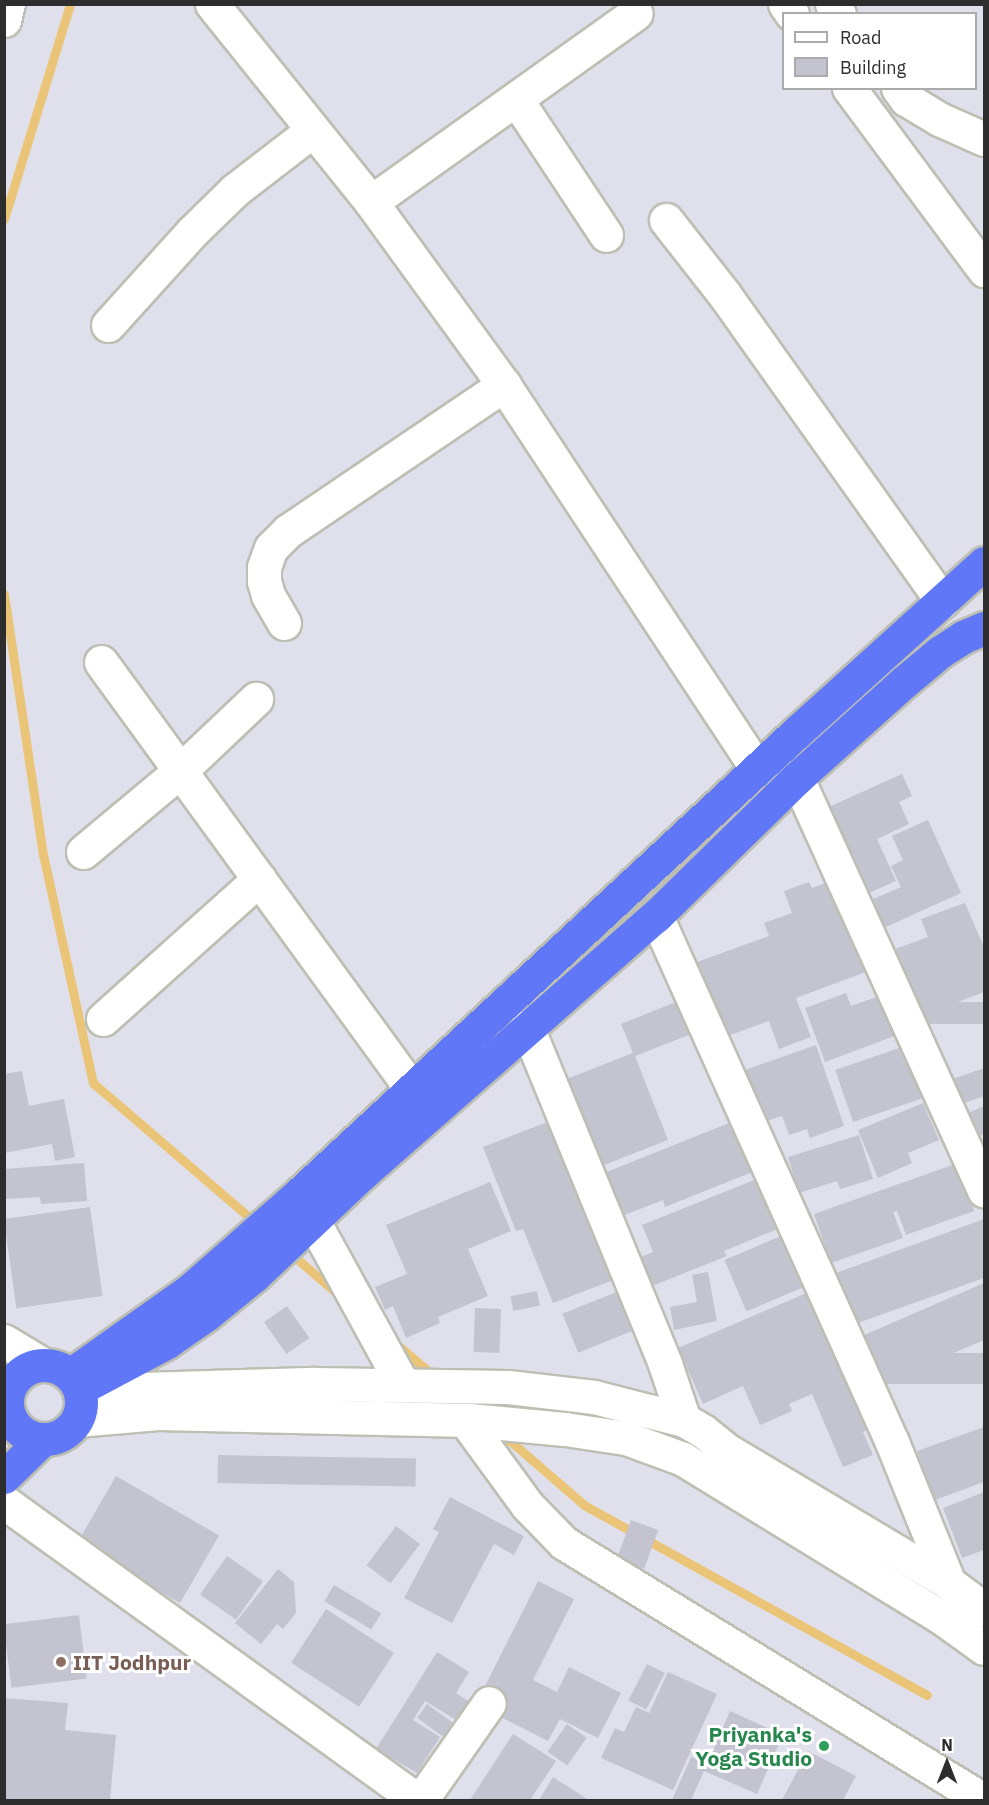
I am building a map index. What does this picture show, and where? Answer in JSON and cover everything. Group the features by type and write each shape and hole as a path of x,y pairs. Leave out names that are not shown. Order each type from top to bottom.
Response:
{"highway":[{"path":"70,1390 27,1368 15,1378 6,1405 16,1428 28,1436 43,1439 56,1437 68,1431 70,1390 190,1290 298,1195 411,1088 984,563"},
{"path":"70,1390 167,1342 206,1315 255,1275 312,1219 527,1027 656,916 797,777 940,652 963,637 984,628"},
{"path":"4,1477 43,1439"}],"street":[{"path":"4,20 8,4"},
{"path":"212,4 371,202 504,385 757,770"},
{"path":"371,202 636,13"},
{"path":"850,90 984,270"},
{"path":"899,90 906,99 939,119 984,140"},
{"path":"516,99 606,235"},
{"path":"108,325 192,232 235,190 313,130"},
{"path":"666,219 724,294 942,601"},
{"path":"284,622 268,595 264,581 264,567 271,548 288,531 504,385"},
{"path":"101,662 411,1088"},
{"path":"83,852 180,771 256,699"},
{"path":"797,777 984,1191"},
{"path":"103,1018 260,879"},
{"path":"656,916 892,1442 949,1583"},
{"path":"527,1027 665,1364 684,1420"},
{"path":"312,1219 415,1385"},
{"path":"4,1341 70,1390 158,1413 467,1420 626,1438 683,1459 941,1617 984,1648"},
{"path":"70,1390 415,1385 508,1387 594,1397 684,1420 703,1431 728,1451 949,1583 984,1609"},
{"path":"467,1420 527,1505 564,1543 984,1800"},
{"path":"4,1502 419,1800 489,1703"}],"building":[{"path":"902,774 912,796 899,802 909,824 877,839 896,881 862,896 822,810"},
{"path":"928,820 961,893 877,931 864,903 901,887 891,866 903,860 892,836"},
{"path":"831,881 866,972 796,998 811,1037 779,1049 769,1021 725,1037 697,962 769,936 764,923 792,913 784,891 809,882 812,888"},
{"path":"965,903 984,947 984,992 913,1019 887,952 928,937 921,919"},
{"path":"846,993 851,1006 882,995 897,1035 825,1062 805,1008"},
{"path":"681,1000 694,1033 635,1056 668,1140 599,1167 564,1080 633,1053 621,1024"},
{"path":"913,1002 984,1002 984,1024 913,1024"},
{"path":"816,1045 844,1126 810,1138 807,1129 789,1135 782,1116 760,1123 742,1071"},
{"path":"908,1045 926,1097 853,1122 835,1070"},
{"path":"984,1068 984,1096 953,1107 944,1082"},
{"path":"22,1071 29,1106 64,1099 75,1157 55,1161 52,1144 4,1153 4,1074"},
{"path":"923,1103 939,1140 908,1153 912,1163 878,1178 858,1130"},
{"path":"984,1106 984,1134 968,1141 959,1117"},
{"path":"555,1119 619,1278 553,1303 523,1229 516,1231 483,1147"},
{"path":"739,1119 760,1169 665,1207 663,1200 622,1216 604,1173"},
{"path":"859,1135 873,1179 840,1189 837,1181 799,1193 788,1157"},
{"path":"84,1163 87,1201 41,1204 40,1197 4,1199 4,1169"},
{"path":"958,1163 974,1211 906,1235 897,1211 893,1212 903,1238 831,1263 814,1214"},
{"path":"764,1176 785,1226 724,1251 727,1256 652,1286 641,1257 653,1252 642,1225"},
{"path":"490,1182 511,1231 468,1249 488,1296 438,1317 440,1323 406,1338 393,1306 385,1310 375,1287 407,1274 386,1225"},
{"path":"90,1207 103,1296 16,1308 4,1219"},
{"path":"984,1219 984,1278 855,1324 836,1273"},
{"path":"788,1233 810,1285 746,1312 724,1260"},
{"path":"708,1272 717,1321 674,1330 670,1307 697,1302 692,1275"},
{"path":"984,1283 984,1340 883,1383 862,1336"},
{"path":"816,1289 875,1427 863,1432 873,1455 843,1467 812,1394 789,1404 792,1411 760,1425 743,1386 703,1404 678,1348"},
{"path":"537,1291 540,1306 513,1311 510,1296"},
{"path":"619,1291 635,1330 578,1353 562,1314"},
{"path":"287,1306 309,1338 286,1354 264,1322"},
{"path":"475,1308 501,1309 499,1353 473,1352"},
{"path":"882,1353 984,1353 984,1384 882,1384"},
{"path":"984,1427 984,1482 935,1500 917,1451"},
{"path":"218,1455 416,1458 415,1486 218,1483"},
{"path":"116,1476 219,1536 180,1603 77,1544"},
{"path":"984,1492 984,1550 962,1558 943,1508"},
{"path":"450,1497 524,1536 514,1555 494,1544 452,1623 404,1598 439,1532 433,1529"},
{"path":"631,1520 658,1530 644,1568 617,1559"},
{"path":"396,1526 420,1544 390,1583 367,1565"},
{"path":"227,1556 263,1581 236,1620 200,1595"},
{"path":"278,1569 294,1582 296,1613 283,1629 277,1624 261,1644 235,1623"},
{"path":"538,1581 574,1599 533,1680 557,1692 569,1667 621,1693 598,1738 560,1719 548,1741 493,1713 503,1695 485,1686"},
{"path":"334,1585 381,1613 371,1630 324,1601"},
{"path":"326,1609 394,1653 359,1707 291,1663"},
{"path":"79,1615 87,1679 11,1688 4,1624"},
{"path":"437,1652 469,1672 456,1693 470,1702 458,1721 425,1701 413,1720 440,1737 417,1773 376,1749"},
{"path":"647,1664 665,1673 646,1710 628,1701"},
{"path":"668,1672 717,1694 673,1790 601,1758 615,1728 624,1732 636,1707 649,1713"},
{"path":"4,1698 68,1703 65,1730 116,1735 110,1800 4,1800"},
{"path":"427,1704 453,1723 443,1737 417,1718"},
{"path":"730,1711 783,1735 757,1794 704,1771 691,1800 672,1800 691,1757 707,1764"},
{"path":"567,1724 587,1738 567,1766 547,1752"},
{"path":"513,1734 556,1761 530,1800 470,1800"},
{"path":"808,1751 856,1776 843,1800 782,1800"},
{"path":"553,1777 587,1799 539,1800"}],"waterway":[{"path":"4,219 70,4"},
{"path":"4,594 43,854 93,1083 256,1223"},
{"path":"289,1252 340,1296"},
{"path":"394,1342 434,1376"},
{"path":"501,1433 584,1505 927,1695"}],"place":[{"name":"IIT Jodhpur","path":"61,1662"},
{"name":"Priyanka's Yoga Studio","path":"824,1746"}]}
